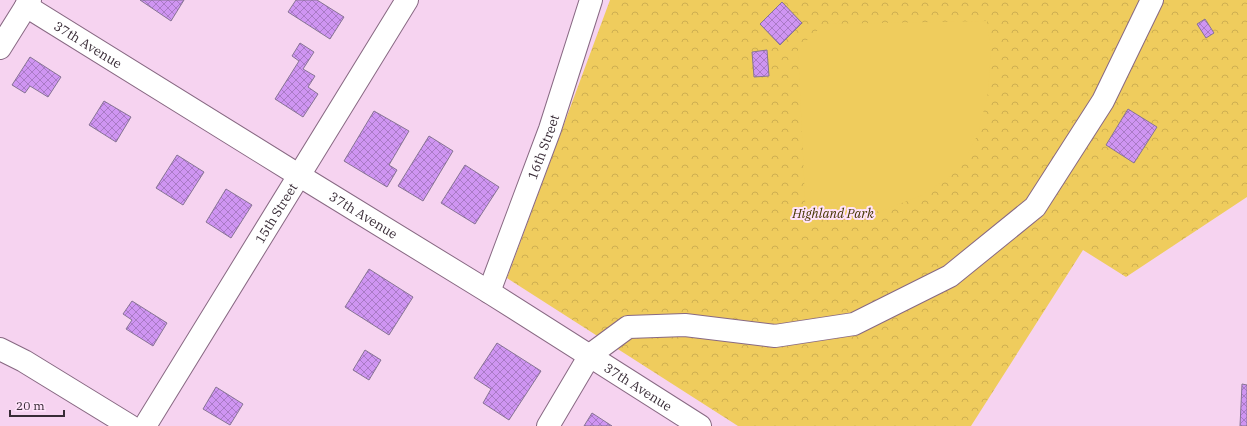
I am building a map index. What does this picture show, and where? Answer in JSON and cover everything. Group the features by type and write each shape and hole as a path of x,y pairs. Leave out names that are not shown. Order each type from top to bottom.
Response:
{"street":[{"name":"15th Street","path":"145,426 407,0"},
{"name":"16th Street","path":"489,292 550,129 591,0"},
{"path":"548,426 590,355 628,327 684,325 775,336 854,324 950,276 1035,207 1103,101 1152,0"},
{"name":"37th Avenue","path":"28,3 300,176 590,355 700,426"},
{"path":"0,48 28,3"},
{"path":"0,349 24,361 130,426"}],"green space":[{"name":"Highland Park","path":"610,0 1247,0 1247,197 1126,277 1083,250 971,426 738,426 507,278"},
{"path":"987,21 991,51 988,93 978,134 960,169 923,195 881,211 806,220 798,49 824,24"}],"building":[{"path":"140,0 184,0 171,21"},
{"path":"296,0 317,0 344,17 330,39 288,12"},
{"path":"782,2 802,23 780,45 760,24"},
{"path":"1205,19 1214,33 1206,38 1197,24"},
{"path":"300,43 314,52 303,69 315,76 308,87 318,94 303,117 275,99 299,61 292,56"},
{"path":"767,50 769,76 754,77 752,52"},
{"path":"30,57 61,77 48,97 30,86 25,93 12,85"},
{"path":"104,101 131,117 116,142 89,125"},
{"path":"1128,109 1157,127 1134,163 1106,145"},
{"path":"374,111 409,131 389,165 397,170 387,187 344,161"},
{"path":"429,136 453,151 423,201 398,186"},
{"path":"177,155 204,172 183,205 156,188"},
{"path":"465,165 499,187 475,224 441,203"},
{"path":"226,189 252,205 231,238 206,222"},
{"path":"369,269 413,297 389,335 345,307"},
{"path":"132,301 167,323 153,346 126,329 132,320 123,314"},
{"path":"497,343 541,371 509,420 483,403 491,389 474,378"},
{"path":"365,350 381,360 369,380 353,370"},
{"path":"1242,384 1247,385 1247,426 1240,426"},
{"path":"216,387 243,404 230,425 203,409"},
{"path":"592,413 612,426 584,426"}]}
